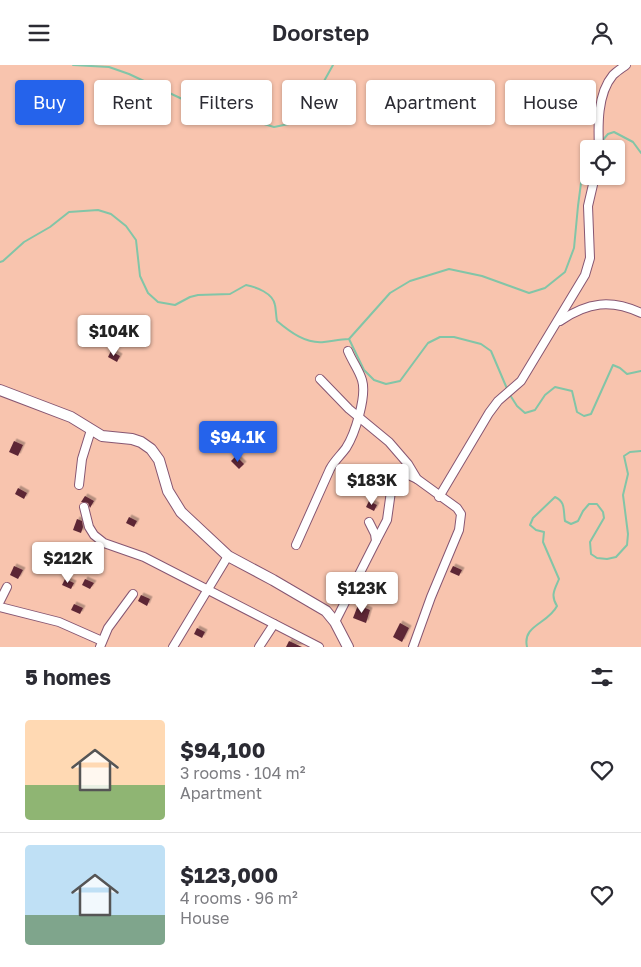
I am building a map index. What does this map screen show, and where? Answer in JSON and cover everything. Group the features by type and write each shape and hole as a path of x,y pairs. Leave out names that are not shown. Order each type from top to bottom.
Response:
{"street":[{"path":"599,140 599,115 607,84 613,75 626,65"},
{"path":"439,497 489,413 498,401 521,381 586,275 590,258 588,206 592,185"},
{"path":"556,323 569,314 602,304 624,305 641,313"},
{"path":"296,545 330,469 348,445 358,416 362,399 362,381 348,351"},
{"path":"320,379 399,452 417,479"},
{"path":"0,390 71,417 102,436 132,439 141,442 151,449 158,460 168,491 181,512 228,556 326,611 335,622 348,647"},
{"path":"79,485 82,459 91,429"},
{"path":"335,622 387,520 393,477 396,473 402,472 417,479 439,497 457,508 461,514 459,530 430,597 412,647"},
{"path":"84,507 89,527 94,535 104,543 144,557 319,647"},
{"path":"369,522 376,534 376,541"},
{"path":"173,647 228,556"},
{"path":"0,601 7,587"},
{"path":"0,607 59,622 101,644 108,628 133,594"},
{"path":"259,647 274,624"}],"shaded area":[{"path":"0,65 641,65 641,647 0,647"}],"building":[{"path":"107,320 115,324 112,330 104,326"},
{"path":"111,351 120,356 117,362 108,357"},
{"path":"14,441 23,445 18,456 9,452"},
{"path":"236,456 244,464 239,469 231,461"},
{"path":"18,488 27,493 24,499 15,494"},
{"path":"85,496 94,501 90,508 88,503 81,502"},
{"path":"369,501 377,505 374,511 366,507"},
{"path":"129,517 137,521 134,527 126,523"},
{"path":"77,519 82,521 81,533 73,530"},
{"path":"14,566 23,570 18,579 10,575"},
{"path":"453,566 462,570 459,576 450,572"},
{"path":"65,579 74,583 71,589 62,585"},
{"path":"85,579 94,583 90,589 82,585"},
{"path":"141,595 150,599 147,606 138,601"},
{"path":"74,604 83,608 80,614 71,610"},
{"path":"358,605 370,610 366,623 353,618"},
{"path":"400,623 409,628 402,642 393,637"},
{"path":"197,628 205,632 202,638 194,634"},
{"path":"289,641 302,647 286,647"}],"waterway":[{"path":"73,65 109,67 129,74 212,113 274,127 289,124 309,108 333,65"},
{"path":"603,140 608,134 614,132 633,142 641,153"},
{"path":"0,262 24,242 50,227 69,212 98,210 111,214 126,226 136,240 140,276 148,293 158,302 175,305 198,295 230,294 246,285 268,294 274,301 277,321 299,336 317,342 349,339 390,293 410,281 449,269 482,276 529,293 545,288 565,272 574,248 581,185"},
{"path":"349,339 364,370 374,380 386,384 400,381 428,343 440,337 454,337 481,344 491,351 508,391"},
{"path":"510,395 517,406 525,413 535,410 545,395 555,387 572,391 577,412 584,416 591,414 613,365 627,374 641,371"},
{"path":"527,647 526,640 528,634 548,617 557,606 554,595 559,579 543,542 544,532 536,530 530,525 533,518 555,497 561,501 565,521 571,524 578,521 589,504 597,504 603,512 604,518 590,542 591,554 597,558 607,559 616,557 627,545 628,534 623,495 628,474 624,456 630,452 641,451"}]}
